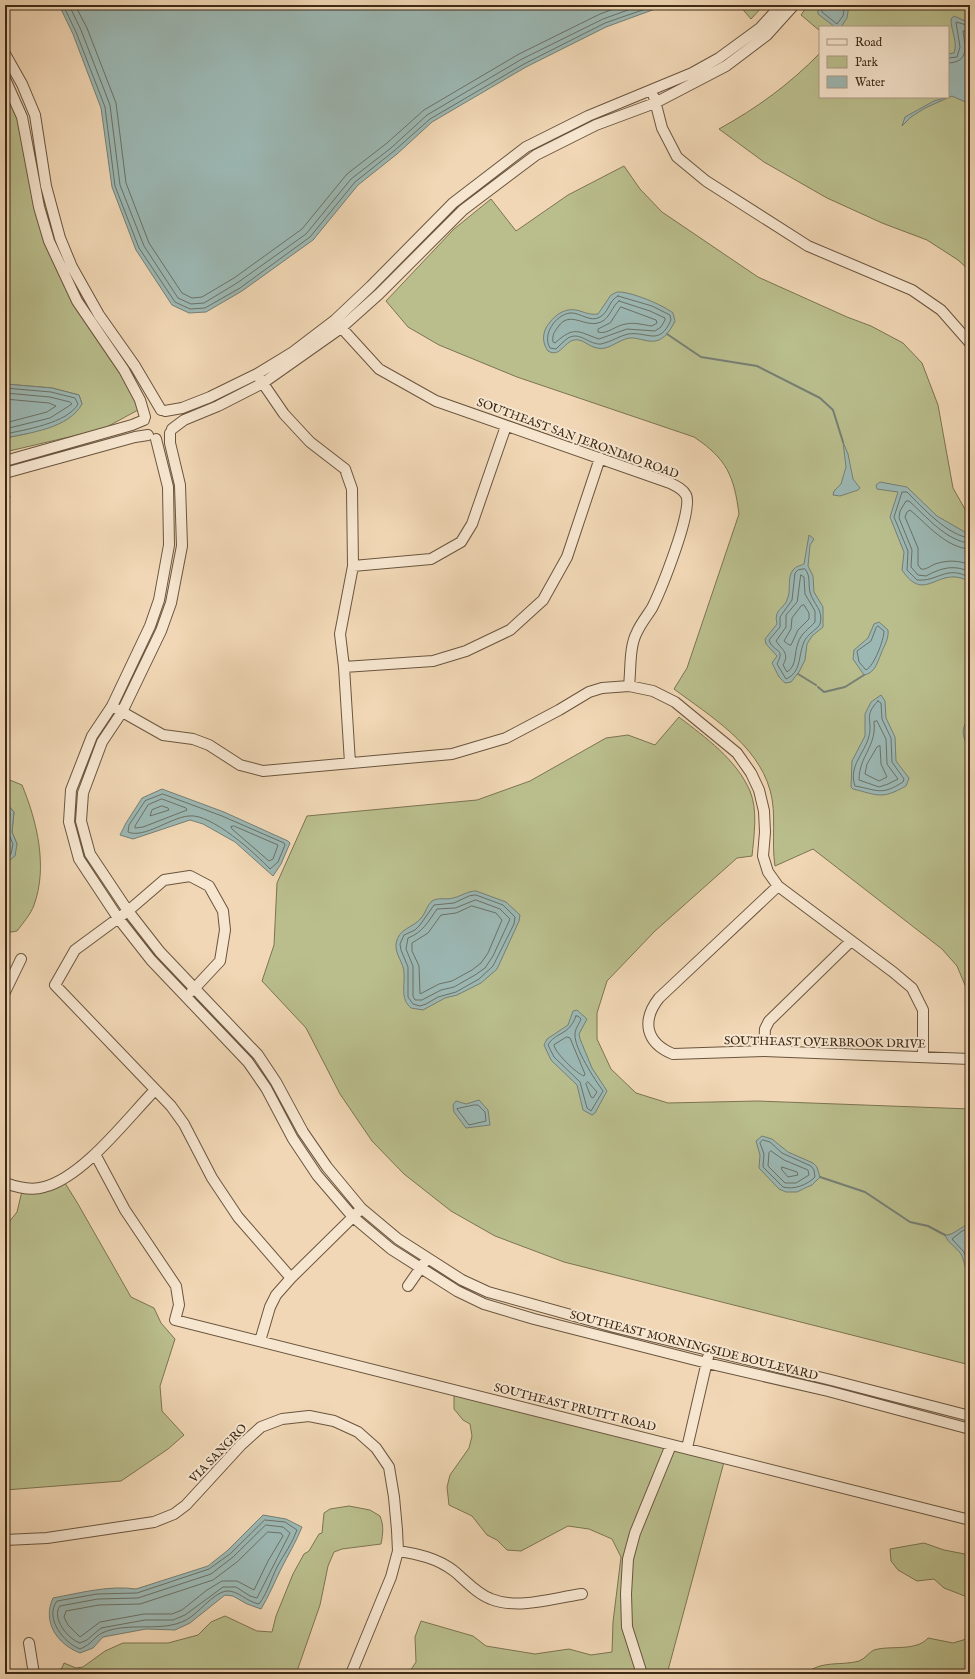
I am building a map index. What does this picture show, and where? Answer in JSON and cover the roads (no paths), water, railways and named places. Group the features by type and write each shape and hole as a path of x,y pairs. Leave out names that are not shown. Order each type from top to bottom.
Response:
{"street":[{"path":"5,461 132,425 144,418 150,411 182,408 256,374 338,324 371,286 453,203 526,148 588,116 692,73 719,58 760,28 780,5"},
{"path":"5,473 136,437 165,438 184,420 263,383 379,294 463,210 536,155 596,125 655,103 726,66 767,35 794,5"},
{"path":"5,54 19,78 35,115 46,186 60,238 72,267 99,315 136,366 163,410 172,419 171,431"},
{"path":"19,78 6,81 22,117 39,206 49,240 77,301 124,370 140,400 144,418 144,430 152,437"},
{"path":"652,90 662,128 677,157 706,181 808,246 912,290 941,310 970,343"},
{"path":"39,206 51,205"},
{"path":"90,321 99,315"},
{"name":"SOUTHEAST SAN JERONIMO ROAD","path":"338,324 379,369 436,401 670,482 681,489 687,496 687,513 667,572 652,608 637,632 633,645 629,686"},
{"path":"256,374 284,414 310,442 345,469 352,489 353,566 340,634 344,667 350,763"},
{"path":"353,566 431,559 461,542 472,524 506,426"},
{"name":"SOUTHEAST MORNINGSIDE BOULEVARD","path":"171,431 170,443 180,488 182,546 171,603 122,712 102,742 83,793 81,821 90,854 128,911 160,952 195,987 258,1055 276,1082 303,1132 327,1167 361,1208 398,1239 462,1280 488,1292 709,1352 818,1377 970,1416"},
{"name":"SOUTHEAST MORNINGSIDE BOULEVARD","path":"152,437 168,490 169,545 160,600 112,706 92,736 71,790 69,822 79,859 118,918 151,960 187,996 248,1062 266,1088 293,1139 317,1174 353,1216 391,1248 420,1268 484,1304 612,1339 816,1388 970,1429"},
{"path":"344,667 433,661 466,652 510,630 543,600 567,557 600,458"},
{"path":"168,490 180,488"},
{"path":"167,554 179,560"},
{"path":"153,616 164,621"},
{"path":"112,706 162,735 193,739 209,745 240,765 263,771 452,754 506,738 560,710 589,692 602,688 629,686 653,692 675,702 737,753 751,773 759,790 764,811 765,832 763,856 768,872 778,886 893,972 912,988 923,1010 923,1056"},
{"path":"71,790 83,793"},
{"path":"187,996 220,961 225,930 223,911 209,886 190,876 164,880 128,911 75,950 55,985 154,1091 171,1106 184,1124 212,1178 238,1217 291,1278"},
{"name":"SOUTHEAST OVERBROOK DRIVE","path":"778,886 659,998 651,1008 648,1024 651,1038 660,1049 673,1054 764,1051 970,1059"},
{"path":"764,1051 765,1029 769,1021 851,941"},
{"path":"5,992 21,959"},
{"path":"248,1062 258,1055"},
{"path":"5,1183 18,1187 43,1188 67,1178 95,1154 154,1091"},
{"path":"293,1139 303,1132"},
{"name":"SOUTHEAST PRUITT ROAD","path":"95,1154 125,1210 176,1286 179,1305 175,1320 970,1520"},
{"path":"260,1341 270,1307 276,1295 361,1208"},
{"path":"408,1286 427,1258"},
{"path":"514,1313 517,1301"},
{"path":"612,1339 614,1327"},
{"path":"687,1448 709,1352"},
{"path":"816,1388 818,1377"},
{"path":"923,1416 926,1405"},
{"name":"VIA SANGRO","path":"5,1540 47,1538 135,1525 174,1514 186,1505 241,1445 261,1427 282,1419 309,1416 334,1421 358,1432 376,1448 389,1467 394,1497 398,1552 391,1577 351,1674"},
{"path":"642,1674 627,1626 626,1594 628,1559 635,1533 671,1445"},
{"path":"398,1552 422,1555 435,1560 453,1570 477,1591 490,1599 508,1603 523,1603 582,1594"},
{"path":"29,1644 34,1674"}],"water":[{"path":"59,5 666,5 606,27 526,67 432,122 397,154 358,185 313,240 242,291 206,312 189,313 172,305 136,250 112,187 101,108 73,34"},
{"path":"818,5 849,5 847,18 842,26 834,26 818,14"},
{"path":"954,16 970,23 970,104 952,96 949,97 949,54 954,53 955,49 951,19"},
{"path":"948,98 925,108 911,117 902,126 905,117 934,101"},
{"path":"617,292 623,292 646,299 673,313 675,321 672,327 662,338 655,341 629,338 601,349 580,340 574,340 556,353 548,351 544,343 544,334 546,328 556,316 569,310 598,314 611,295"},
{"path":"5,384 52,388 79,395 82,404 68,419 59,424 37,431 5,438"},
{"path":"843,442 848,454 853,479 860,488 840,496 833,495 834,491 841,484 846,467"},
{"path":"880,482 907,487 937,516 970,535 970,582 959,578 949,577 926,585 918,584 910,580 902,570 904,552 890,517 898,492 877,489 876,485"},
{"path":"809,535 814,539 810,545 808,566 813,576 814,592 823,607 823,627 812,636 807,644 805,660 799,672 791,682 785,683 779,677 772,663 777,656 766,644 765,639 777,624 776,619 778,612 787,601 791,573 795,568 804,564"},
{"path":"879,622 888,630 887,640 875,667 871,672 864,675 853,659 854,650 868,638 874,624"},
{"path":"881,695 885,701 886,718 895,737 896,761 909,778 906,786 885,795 874,794 853,789 851,787 852,761 865,736 865,714 871,702"},
{"path":"970,717 970,748 965,740 963,732"},
{"path":"162,789 224,812 288,841 290,843 281,864 273,876 235,842 203,824 190,820 133,839 120,835 142,798"},
{"path":"5,802 14,812 12,832 17,844 15,856 5,864"},
{"path":"476,891 506,902 520,915 519,921 497,969 481,983 457,995 445,998 423,1010 411,1008 404,996 404,969 396,948 397,939 403,931 419,921 432,901 437,899 453,898"},
{"path":"577,1010 587,1019 579,1034 580,1039 592,1068 607,1091 595,1113 592,1115 583,1110 577,1085 551,1060 544,1045 547,1039 568,1025 573,1011"},
{"path":"479,1100 488,1110 490,1125 466,1128 454,1112 453,1105 456,1101 466,1104"},
{"path":"762,1136 772,1139 788,1152 813,1163 817,1167 820,1177 812,1185 797,1192 786,1192 779,1189 759,1168 760,1155 756,1141"},
{"path":"970,1224 970,1275 961,1254 945,1235 951,1234"},
{"path":"263,1515 286,1519 302,1527 261,1609 247,1604 233,1596 225,1595 190,1623 175,1630 146,1629 103,1637 93,1648 80,1653 72,1649 58,1638 51,1624 49,1615 53,1598 105,1589 136,1589 208,1566 227,1551"}],"waterway":[{"path":"667,334 701,357 757,366 820,398 833,410 843,442"},
{"path":"798,674 816,685"},
{"path":"818,687 824,692 845,687 864,675"},
{"path":"820,1177 865,1192 910,1222 928,1226 945,1235"}]}
